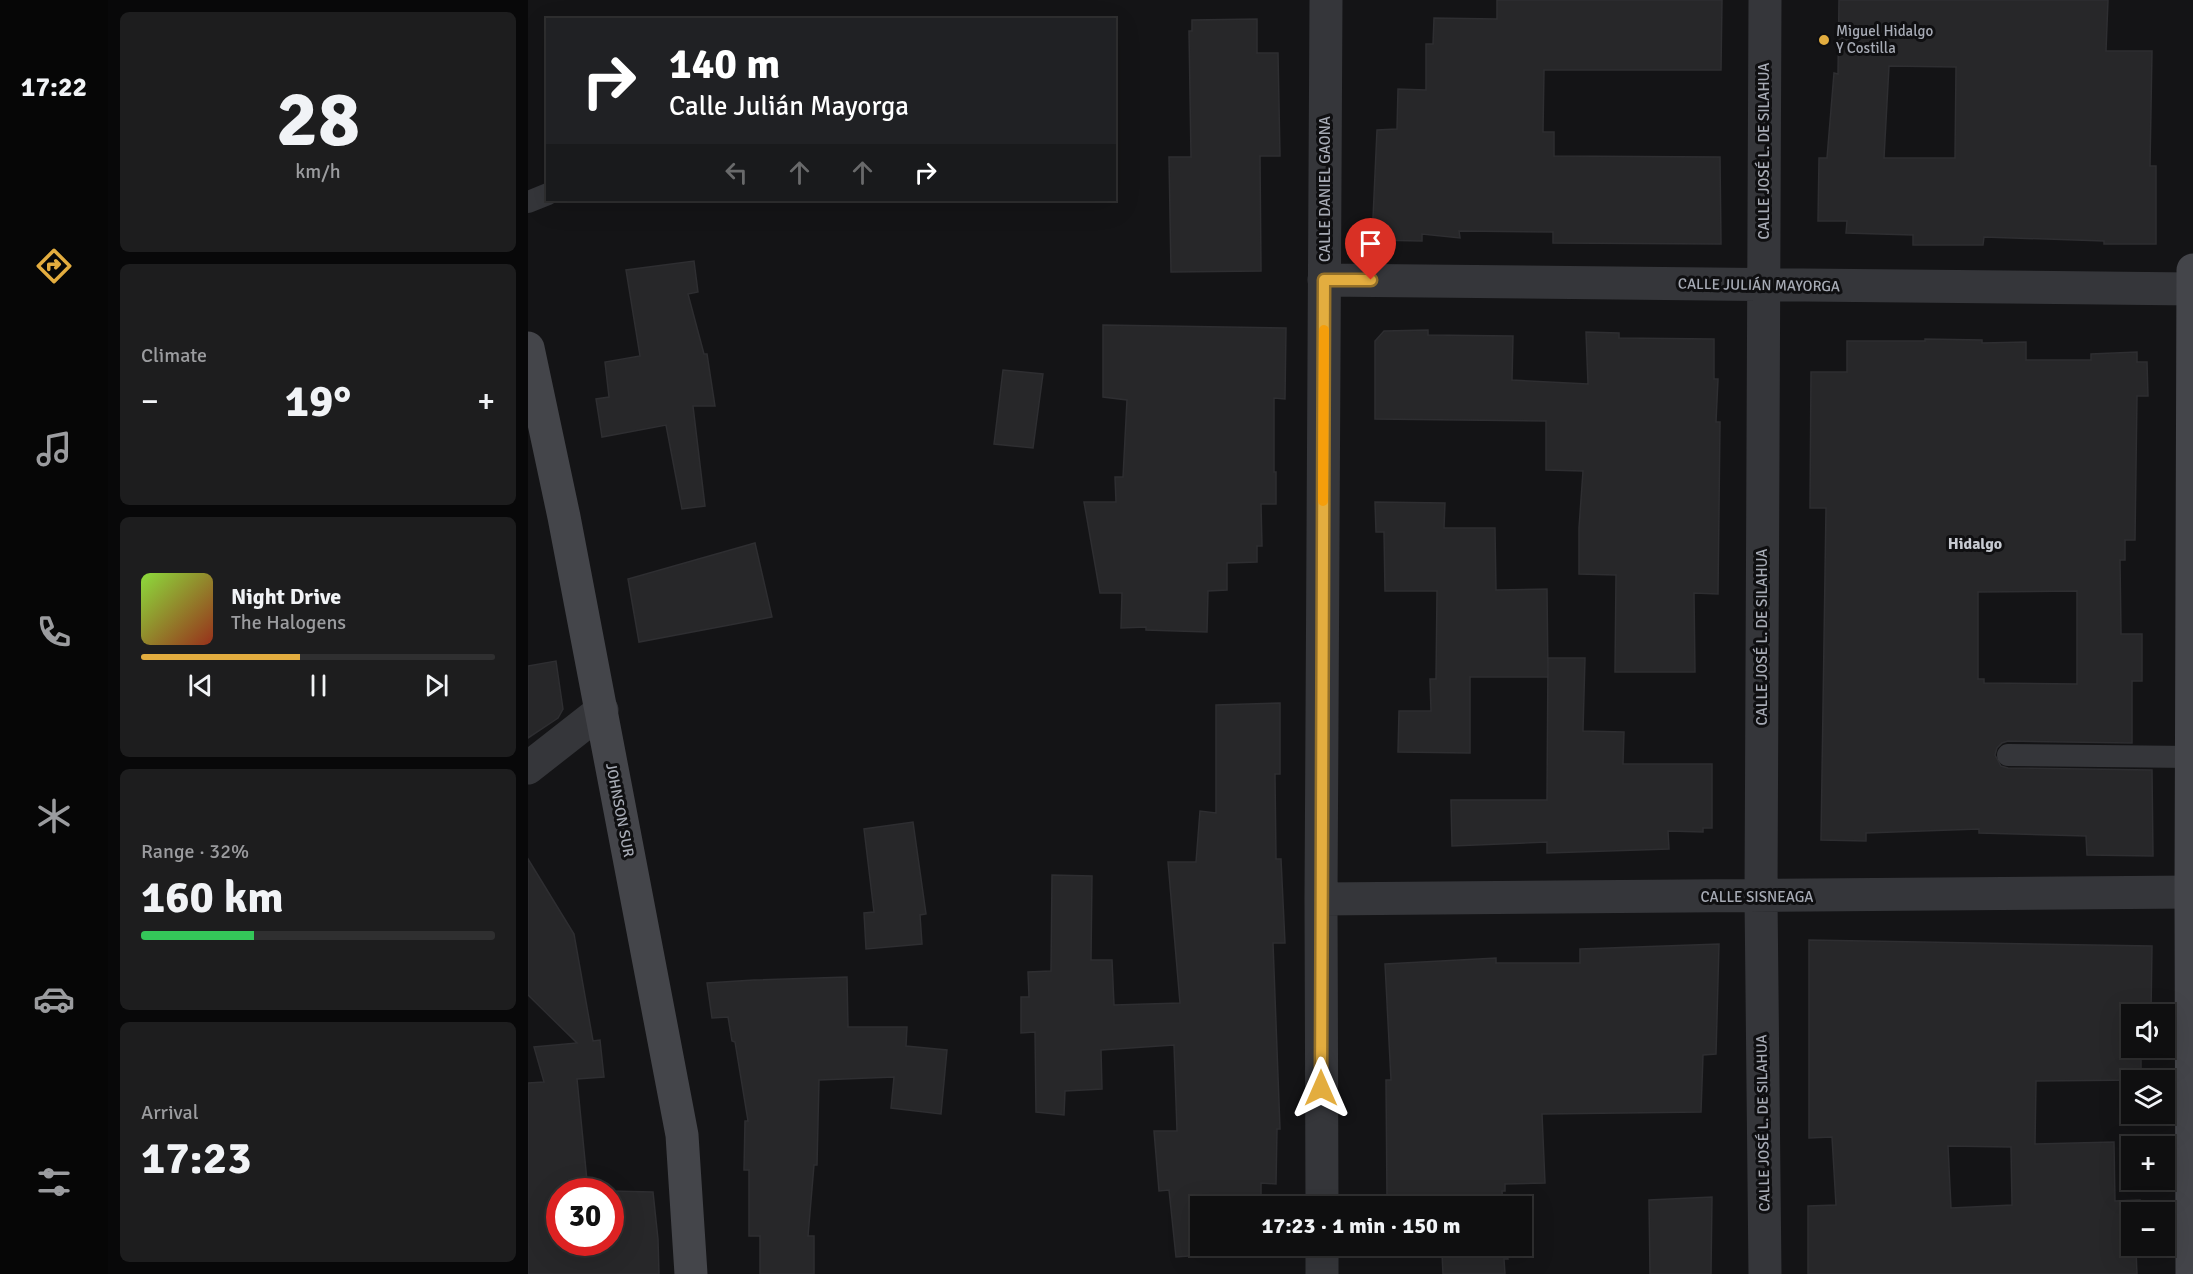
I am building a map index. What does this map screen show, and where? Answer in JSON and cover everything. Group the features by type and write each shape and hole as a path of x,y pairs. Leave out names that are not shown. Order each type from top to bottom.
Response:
{"street":[{"name":"CALLE DANIEL GAONA","path":"1322,1196 1321,899 1326,0"},
{"name":"CALLE JOSÉ L. DE SILAHUA","path":"1765,0 1761,897 1765,1274"},
{"path":"2192,1274 2193,270"},
{"name":"CALLE JULIÁN MAYORGA","path":"1324,280 2193,289"},
{"name":"JOHNSON SUR","path":"528,348 602,710 682,1135 692,1274"},
{"path":"528,768 602,710"},
{"name":"CALLE SISNEAGA","path":"1321,899 2192,892"},
{"path":"1322,1256 1322,1274"}],"lane":[{"path":"528,202 546,195"},
{"path":"2008,755 2191,757"}],"building":[{"path":"1497,0 1722,0 1721,70 1544,70 1543,132 1554,132 1554,156 1720,157 1721,244 1553,243 1553,232 1459,231 1460,238 1422,234 1422,241 1372,240 1377,130 1397,129 1398,89 1426,90 1426,44 1433,44 1434,18 1497,19"},
{"path":"1839,0 2108,0 2106,51 2152,51 2150,166 2156,166 2156,244 2104,244 2104,241 1984,237 1983,245 1913,245 1913,235 1846,233 1847,221 1818,221 1819,158 1827,158 1834,73 1838,74","holes":["1889,66 1956,67 1955,158 1884,158"]},
{"path":"1257,19 1257,53 1278,53 1280,156 1260,156 1261,271 1171,272 1169,157 1191,157 1189,31 1192,31 1192,20"},
{"path":"694,261 698,292 688,294 704,354 707,354 715,406 693,406 705,506 682,509 666,425 602,437 596,399 609,397 605,362 640,356 626,270"},
{"path":"1103,325 1286,328 1285,399 1274,398 1276,504 1261,504 1262,546 1257,546 1257,562 1227,563 1227,590 1208,591 1207,632 1146,630 1146,627 1121,628 1122,593 1100,593 1084,502 1116,502 1115,477 1123,477 1127,400 1103,397"},
{"path":"1428,330 1428,335 1513,336 1512,380 1588,384 1586,332 1619,333 1619,338 1714,339 1714,379 1718,379 1716,422 1720,422 1718,594 1694,593 1695,672 1615,672 1616,575 1579,574 1583,471 1546,470 1546,421 1375,419 1375,341 1384,331"},
{"path":"1925,339 1982,340 1982,343 2026,342 2026,360 2091,360 2091,354 2137,352 2137,362 2147,362 2148,396 2137,396 2135,540 2125,540 2125,560 2120,560 2121,634 2142,634 2142,681 2132,681 2132,743 2008,741 1997,748 1995,755 2001,766 2008,768 2152,770 2153,856 2087,855 2086,836 1979,833 1979,829 1866,833 1866,841 1821,840 1826,508 1810,508 1811,372 1847,372 1847,341 1925,341","holes":["2077,591 2077,684 1984,683 1984,679 1978,679 1978,592"]},
{"path":"1003,370 1043,374 1033,448 994,444"},
{"path":"1375,502 1445,503 1444,528 1495,528 1496,590 1547,589 1548,677 1470,677 1470,753 1398,752 1399,711 1431,711 1430,679 1436,679 1437,591 1385,591 1384,532 1376,532"},
{"path":"755,543 772,617 639,642 628,579"},
{"path":"1548,658 1585,658 1583,731 1624,732 1623,764 1712,764 1712,828 1703,828 1703,832 1668,831 1669,849 1547,853 1547,842 1452,846 1451,800 1547,800"},
{"path":"556,661 563,709 558,718 528,738 528,666"},
{"path":"1280,703 1280,774 1275,774 1276,859 1281,859 1285,943 1273,943 1280,1129 1277,1129 1276,1184 1261,1183 1261,1196 1190,1196 1190,1256 1176,1257 1169,1190 1159,1191 1154,1131 1177,1131 1174,1045 1101,1050 1102,1089 1065,1091 1064,1115 1036,1112 1035,1032 1021,1033 1021,997 1029,997 1028,972 1051,971 1052,875 1092,876 1091,960 1112,960 1114,1005 1180,1003 1168,862 1196,862 1200,811 1216,813 1216,705"},
{"path":"913,822 926,914 920,915 922,944 866,949 864,913 874,912 864,829"},
{"path":"528,859 574,934 593,1041 600,1040 604,1077 577,1079 587,1178 546,1178 546,1256 624,1256 624,1191 653,1192 659,1274 528,1274 528,1083 544,1082 534,1047 577,1043 528,995"},
{"path":"1809,940 2152,946 2151,1004 2121,1004 2121,1058 2141,1058 2141,1070 2121,1070 2121,1080 2036,1081 2035,1144 2114,1142 2115,1201 2140,1200 2140,1202 2121,1202 2121,1256 2136,1256 2137,1274 1808,1274 1808,1206 1836,1205 1832,1137 1809,1138","holes":["1948,1146 2011,1147 2012,1205 1951,1208"]},
{"path":"1719,944 1716,1054 1703,1055 1701,1112 1542,1114 1545,1183 1505,1184 1502,1196 1387,1196 1386,1080 1391,1080 1385,964 1496,958 1496,963 1580,963 1580,949"},
{"path":"847,977 848,1027 907,1027 906,1046 947,1050 941,1114 891,1108 894,1077 819,1080 817,1165 814,1165 808,1236 814,1236 814,1274 760,1274 760,1236 749,1236 749,1170 744,1170 745,1121 748,1121 735,1042 732,1041 728,1017 712,1018 707,983"},
{"path":"1712,1197 1711,1274 1650,1274 1649,1200"},
{"path":"1442,1256 1508,1256 1508,1259 1504,1259 1505,1274 1443,1274"}],"slow traffic":[{"path":"1323,501 1324,330"}],"place":[{"name":"Miguel Hidalgo Y Costilla","path":"1824,40"}],"district":[{"name":"Hidalgo","path":"1975,544"}],"route":[{"path":"1321,1088 1324,280 1371,280"}]}
